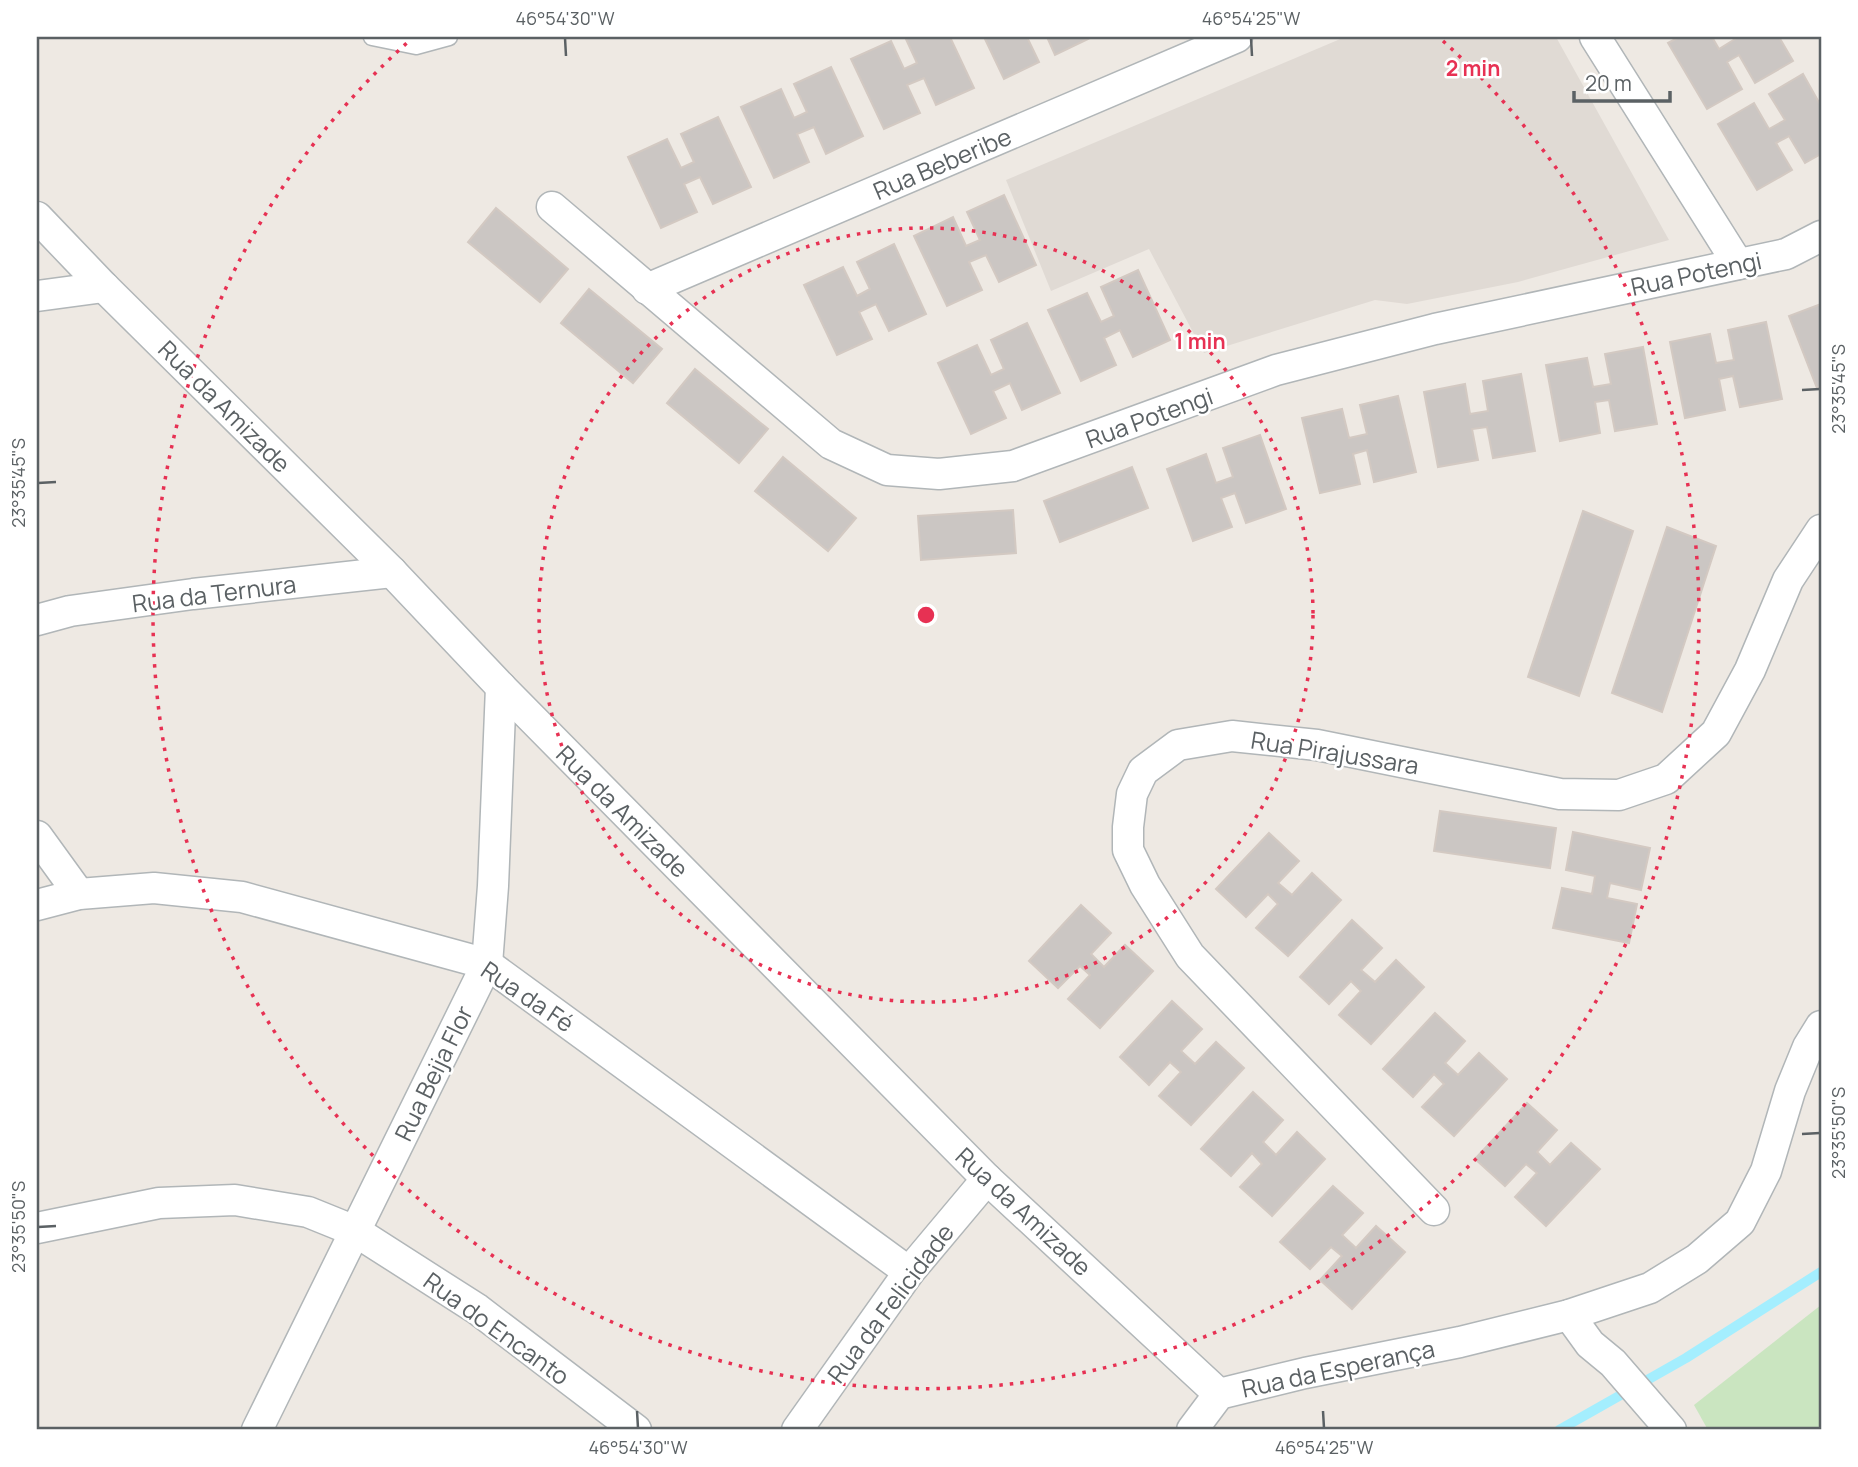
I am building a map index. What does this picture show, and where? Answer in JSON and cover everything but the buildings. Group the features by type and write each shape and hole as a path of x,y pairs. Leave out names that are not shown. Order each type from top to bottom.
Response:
{"street":[{"name":"Rua Beberibe","path":"647,289 1237,37"},
{"path":"1595,37 1738,264"},
{"name":"Rua Potengi","path":"552,207 831,443 887,470 939,474 1013,466 1276,370 1435,329 1786,254 1821,236"},
{"name":"Rua da Amizade","path":"37,217 104,287 393,572 501,687 987,1179 1219,1394"},
{"path":"37,296 104,287"},
{"name":"Rua Pirajussara","path":"1434,1210 1190,956 1145,885 1128,850 1132,794 1143,771 1178,745 1232,736 1317,745 1560,794 1619,795 1667,779 1716,733 1750,670 1788,580 1821,530"},
{"name":"Rua da Ternura","path":"37,620 70,611 193,594 393,572"},
{"name":"Rua Beija Flor","path":"257,1430 487,964 494,872 501,687"},
{"path":"37,836 79,894"},
{"name":"Rua da Fé","path":"37,905 79,894 154,888 242,897 487,964 909,1272"},
{"name":"Rua da Esperança","path":"1192,1430 1219,1394 1305,1373 1460,1342 1569,1315 1650,1288 1697,1259 1740,1222 1766,1171 1790,1091 1808,1046 1821,1026"},
{"name":"Rua da Felicidade","path":"797,1430 909,1272 987,1179"},
{"name":"Rua do Encanto","path":"37,1228 159,1203 235,1200 308,1212 355,1231 477,1309 636,1430"},
{"path":"1569,1315 1590,1343 1613,1363 1668,1427"}],"lane":[{"path":"372,37 416,46 449,37"}],"shaded area":[{"path":"1345,37 1556,37 1669,240 1518,282 1407,304 1375,300 1204,353 1149,249 1051,291 1006,180"}],"green space":[{"path":"1821,1305 1821,1424 1816,1430 1708,1430 1694,1405"}],"waterway":[{"path":"1559,1430 1686,1358 1821,1272"}]}
